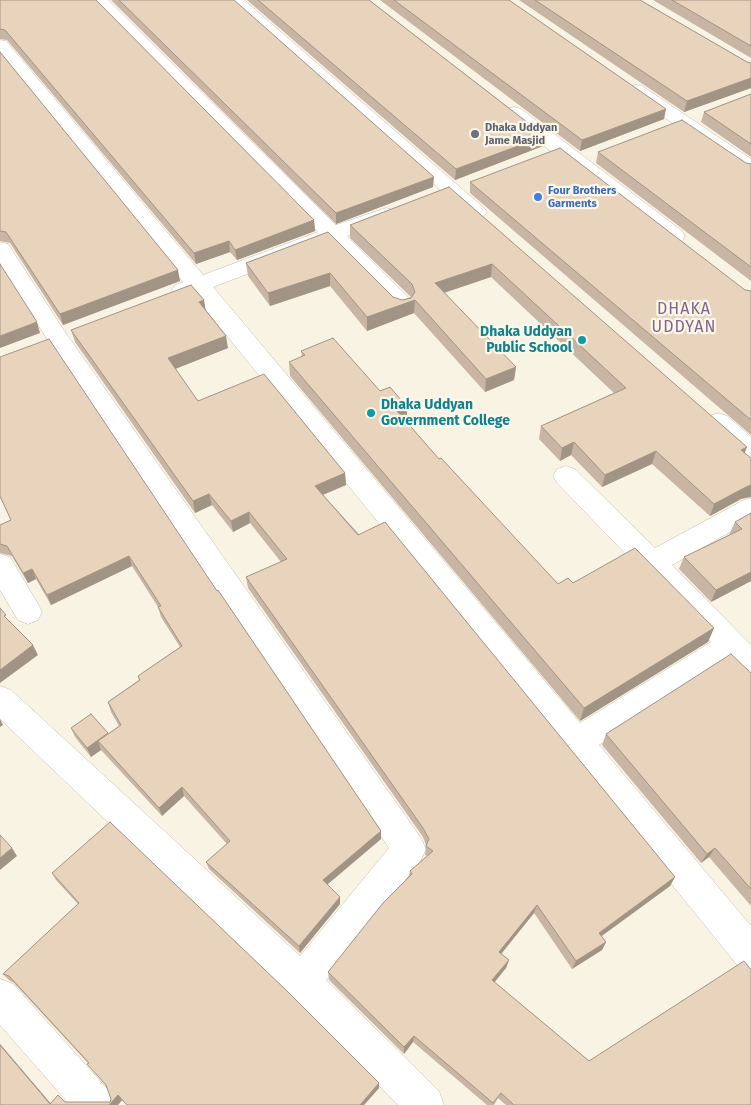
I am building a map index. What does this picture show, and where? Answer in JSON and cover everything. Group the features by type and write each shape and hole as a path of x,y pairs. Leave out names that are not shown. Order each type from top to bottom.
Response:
{"street":[{"path":"99,0 402,304"},
{"path":"234,0 489,222"},
{"path":"0,45 751,953"},
{"path":"626,83 751,168"},
{"path":"499,101 688,246"},
{"path":"163,298 406,207"},
{"path":"0,249 58,337 408,849 302,982"},
{"path":"706,412 751,451"},
{"path":"566,476 741,654 576,742"},
{"path":"652,563 751,508"},
{"path":"0,565 28,612"},
{"path":"0,700 302,982 425,1105"},
{"path":"0,997 95,1105"}],"building":[{"path":"0,0 96,0 314,220 235,250 229,241 194,253 5,30 0,29"},
{"path":"119,0 234,0 434,177 336,213"},
{"path":"258,0 369,0 545,136 456,169"},
{"path":"394,0 509,0 666,109 582,140"},
{"path":"535,0 640,0 751,63 751,78 687,101"},
{"path":"672,0 751,0 751,46"},
{"path":"0,52 178,270 60,314 6,232 0,231"},
{"path":"751,94 751,144 704,112"},
{"path":"682,120 746,163 751,164 751,267 598,152"},
{"path":"560,148 745,290 751,291 751,420 470,182"},
{"path":"449,187 747,447 741,450 751,458 751,485 714,504 656,451 605,475 574,442 562,448 541,426 626,388 492,264 435,283 516,367 486,379 415,300 367,317 330,273 268,293 246,263 328,232 393,297 402,300 411,298 415,292 412,284 350,225"},
{"path":"0,264 37,322 0,336"},
{"path":"191,285 204,300 199,302 226,336 168,358 198,401 264,374 345,473 315,486 358,535 385,522 675,877 599,933 606,942 576,961 537,905 499,952 509,960 492,980 589,1061 744,961 751,970 751,1105 514,1105 501,1093 493,1103 414,1036 404,1047 328,972 383,903 412,874 410,871 433,851 426,846 429,839 423,828 246,577 287,559 249,512 231,521 209,494 193,501 71,330"},
{"path":"333,338 380,391 390,387 407,407 397,411 439,459 441,458 558,584 568,578 573,583 635,548 714,628 584,708 289,362 305,355 301,351"},
{"path":"49,339 217,591 381,831 323,880 340,897 299,946 206,862 230,841 182,787 159,808 98,741 121,725 108,702 140,680 138,676 182,646 158,607 161,606 129,556 47,595 32,569 23,573 7,546 0,544 0,525 11,520 0,496 0,357"},
{"path":"751,513 751,572 716,590 684,557 742,529 735,522"},
{"path":"0,608 6,615 4,616 33,645 0,670"},
{"path":"731,654 751,673 751,889 715,848 707,854 606,734"},
{"path":"91,714 108,733 87,748 71,728"},
{"path":"110,822 286,990 379,1083 360,1105 127,1105 118,1095 109,1105 0,1105 0,1045 50,1104 58,1095 65,1102 110,1102 111,1099 106,1085 87,1064 89,1063 9,976 3,974 79,903 52,873"},
{"path":"0,835 12,848 0,858"}],"place":[{"name":"Dhaka Uddyan Jame Masjid","path":"475,134"},
{"name":"Four Brothers Garments","path":"538,197"},
{"name":"Dhaka Uddyan Public School","path":"582,340"},
{"name":"Dhaka Uddyan Government College","path":"371,413"}],"district":[{"name":"DHAKA UDDYAN","path":"684,319"}]}
